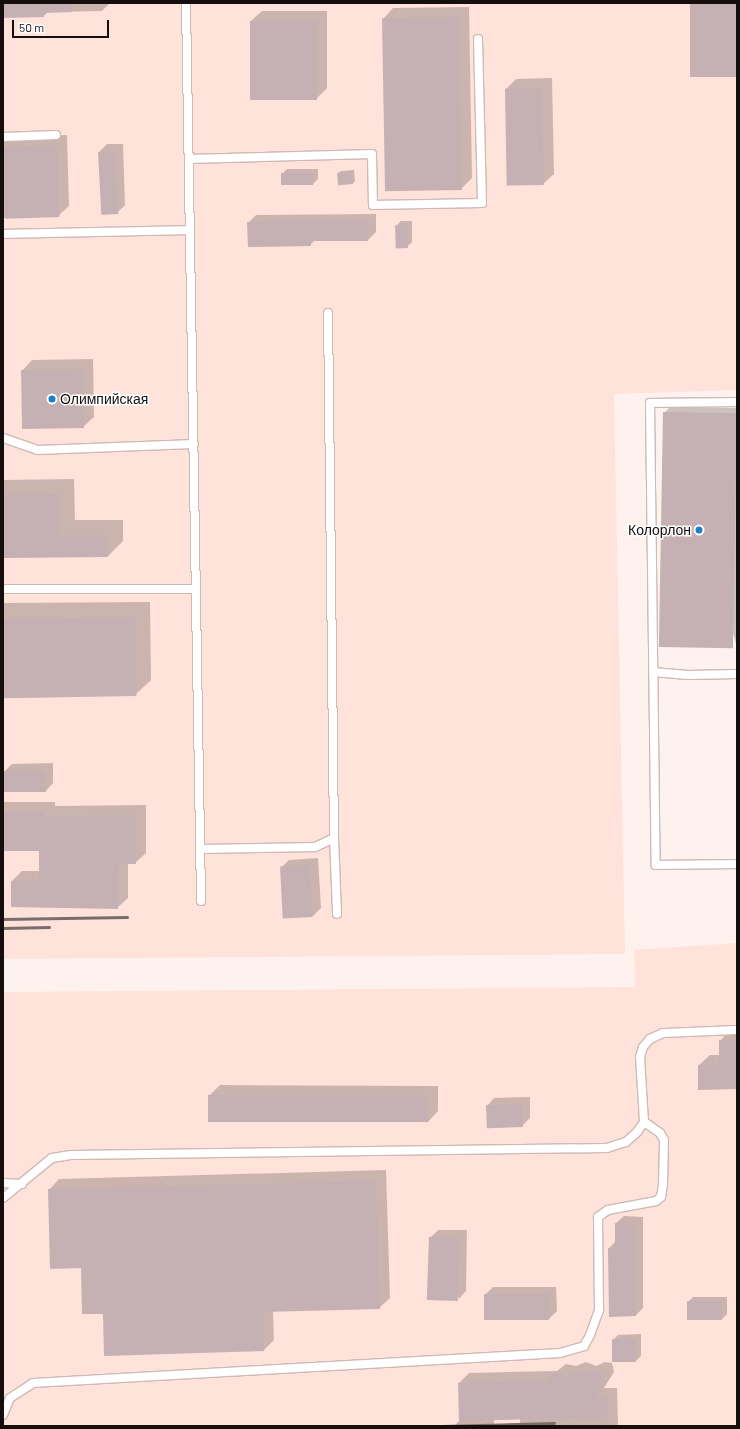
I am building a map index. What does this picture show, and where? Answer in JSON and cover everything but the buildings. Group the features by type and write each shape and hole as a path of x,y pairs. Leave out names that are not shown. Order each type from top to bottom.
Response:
{"lane":[{"path":"186,3 201,901"},
{"path":"189,159 372,154 373,205 482,203 478,39"},
{"path":"3,137 56,135"},
{"path":"3,234 190,230"},
{"path":"328,313 334,838 337,914"},
{"path":"737,402 650,403 656,864 737,864"},
{"path":"3,438 38,450 194,444"},
{"path":"3,589 196,590"},
{"path":"653,672 688,675 737,674"},
{"path":"200,849 315,847 334,838"},
{"path":"3,1198 52,1158 71,1155 607,1148 626,1142 637,1132 644,1122 640,1057 643,1047 650,1039 663,1032 737,1030"},
{"path":"3,1415 10,1398 32,1383 560,1353 584,1346 590,1335 599,1310 598,1217 608,1210 649,1203 661,1196 663,1185 664,1140 660,1133 644,1122"},
{"path":"3,1183 22,1184"}],"shaded area":[{"path":"3,3 737,3 737,390 614,394 625,954 3,959"},
{"path":"737,943 737,1426 3,1426 3,992 635,987 634,950"}],"railway":[{"path":"3,919 127,917"},
{"path":"3,928 49,927"},
{"path":"442,1426 554,1423"}],"place":[{"name":"Олимпийская","path":"52,399"},
{"name":"Колорлон","path":"699,530"}]}
